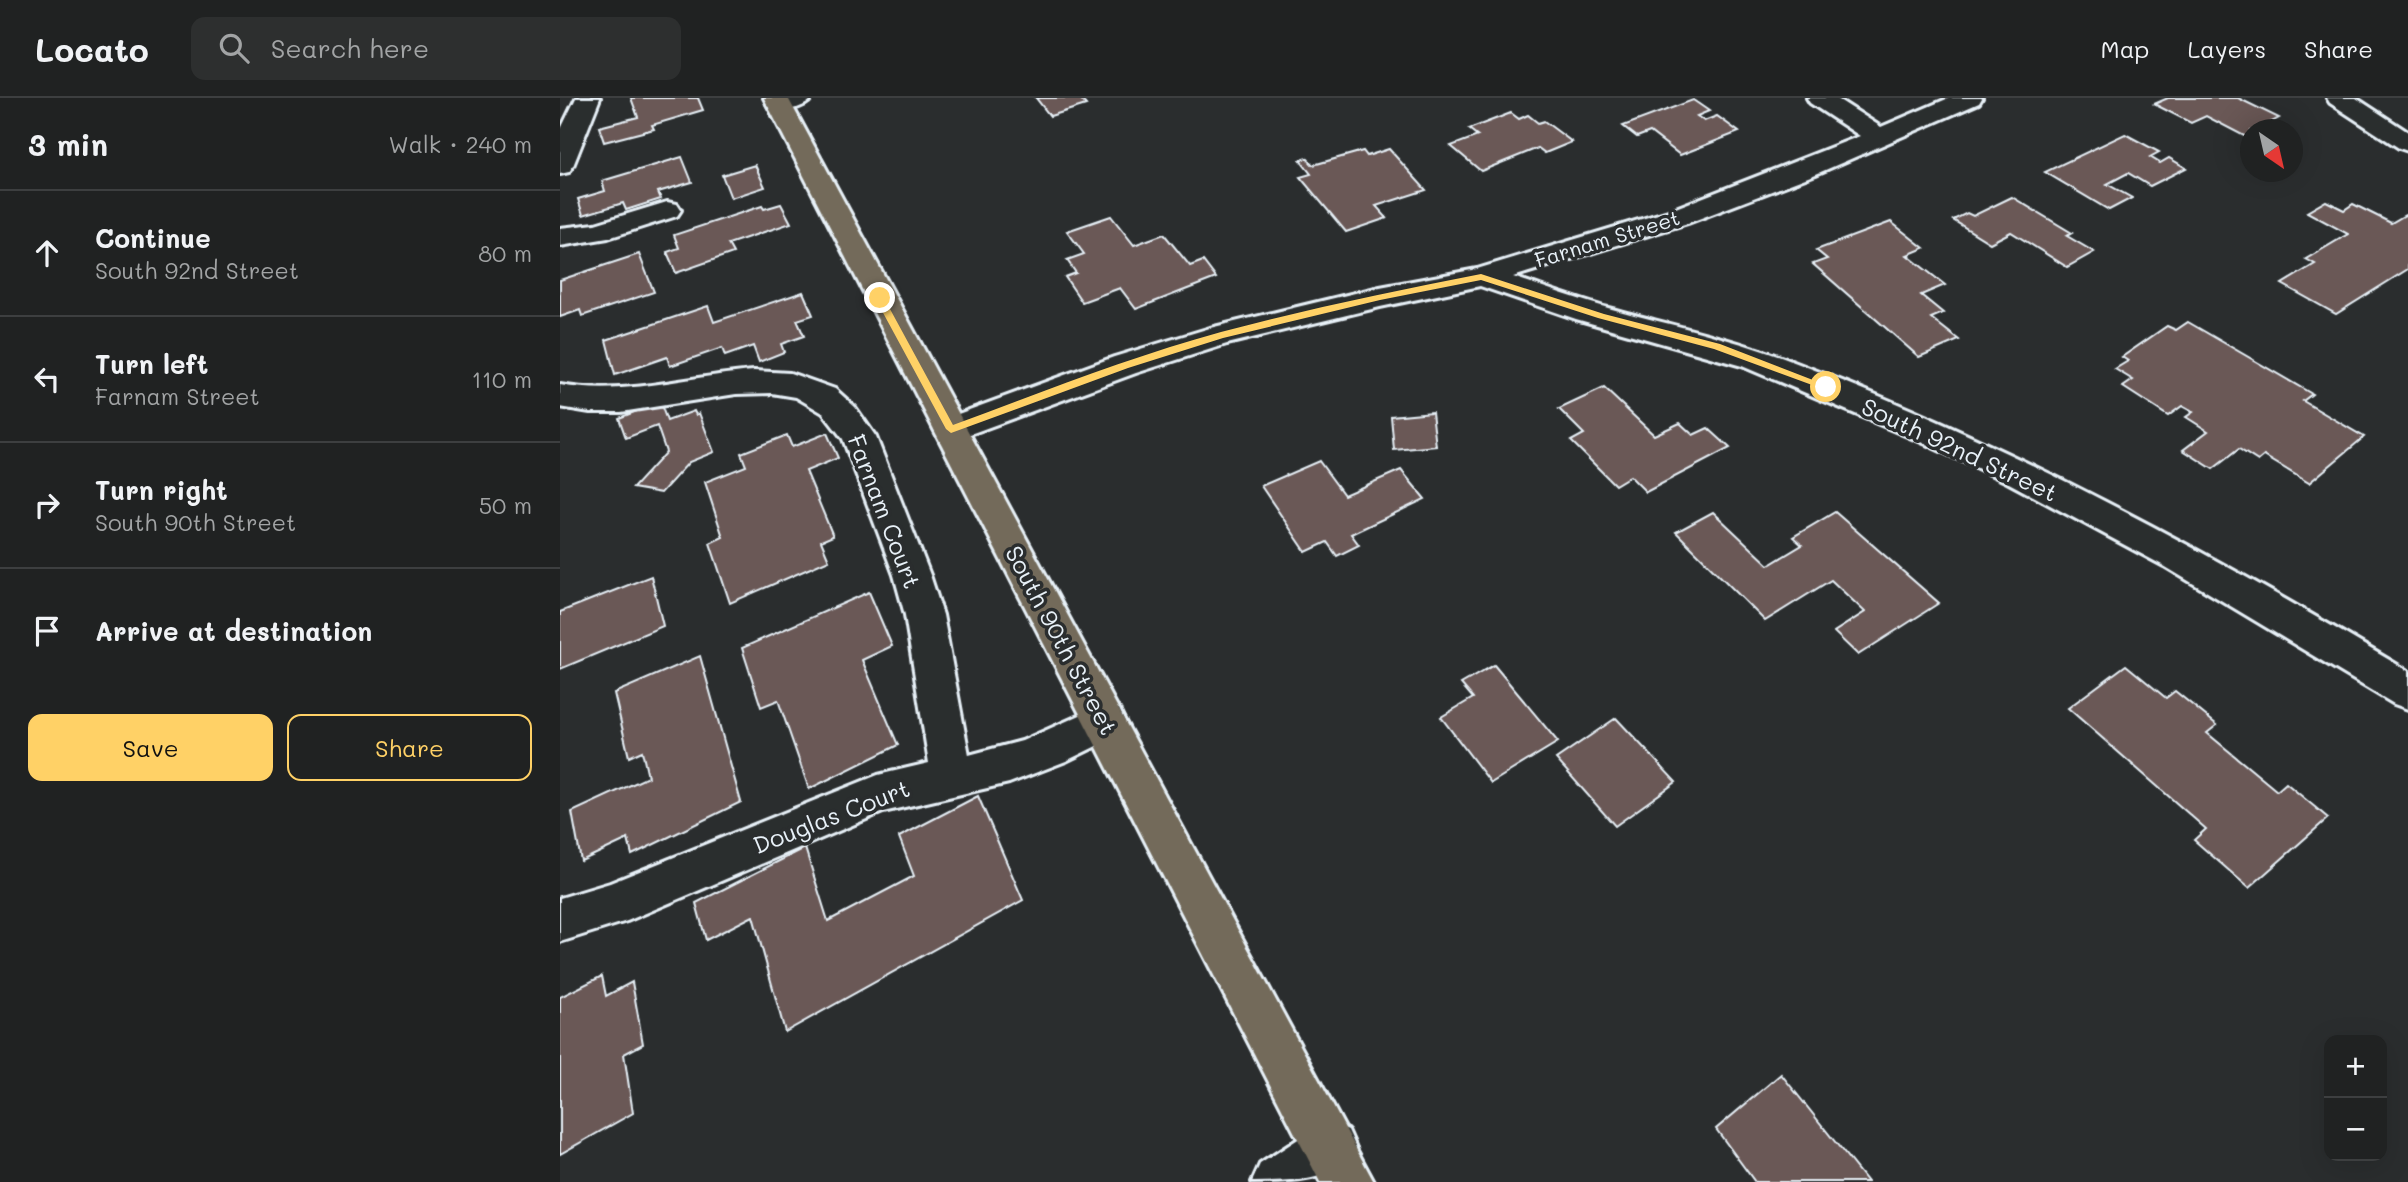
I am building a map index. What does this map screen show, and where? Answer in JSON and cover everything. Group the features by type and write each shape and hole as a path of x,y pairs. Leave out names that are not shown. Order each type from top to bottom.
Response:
{"main road":[{"name":"South 90th Street","path":"785,100 951,429 1339,1165"}],"street":[{"path":"1819,98 1879,137"},
{"name":"Farnam Street","path":"951,429 1125,365 1222,335 1380,297 1481,277 1724,201 1970,98"},
{"path":"2339,98 2408,143"},
{"path":"560,166 579,121 582,102"},
{"path":"560,237 598,232 667,211"},
{"name":"South 92nd Street","path":"1481,277 1601,316 1717,346 1833,390 2084,507 2214,578 2408,692"},
{"name":"Farnam Court","path":"560,396 587,402 617,401 730,383 754,382 807,388 826,398 849,421 859,437 912,575 924,615 952,776"},
{"name":"Douglas Court","path":"560,920 611,905 878,794 1027,758 1105,722"},
{"path":"1278,1182 1339,1165"}],"building":[{"path":"631,98 698,98 703,110 652,125 654,129 604,142 599,127 638,117"},
{"path":"1036,98 1080,98 1086,105 1050,116"},
{"path":"2168,98 2238,98 2279,118 2240,119 2240,134 2206,116 2191,123 2154,104"},
{"path":"1693,100 1709,111 1697,116 1704,121 1717,116 1739,132 1680,155 1650,132 1637,137 1623,126"},
{"path":"1511,113 1519,119 1528,115 1538,123 1544,121 1572,142 1545,153 1538,148 1481,171 1451,146 1478,136 1469,129"},
{"path":"2125,134 2159,152 2150,157 2160,163 2169,158 2186,168 2150,186 2128,173 2107,184 2132,198 2109,210 2045,172"},
{"path":"1389,149 1426,190 1376,206 1387,218 1346,232 1300,177 1311,174 1300,160 1307,158 1313,165 1363,151 1367,156"},
{"path":"682,157 692,182 658,192 661,199 626,210 623,203 583,215 578,199 605,191 602,181"},
{"path":"755,165 765,187 731,198 722,175"},
{"path":"2012,197 2072,233 2067,236 2094,252 2067,267 2011,232 1990,243 1953,220 1967,213 1973,216"},
{"path":"2326,201 2344,210 2353,204 2391,223 2408,216 2408,269 2336,314 2282,284 2315,264 2306,259 2348,234 2307,212"},
{"path":"781,204 791,223 728,244 733,253 676,273 667,252 679,248 674,235 762,206 764,209"},
{"path":"1111,216 1134,245 1164,234 1190,266 1203,261 1216,278 1136,309 1120,288 1082,302 1065,277 1076,273 1067,260 1084,254 1067,231"},
{"path":"1891,222 1924,248 1907,255 1945,285 1921,295 1943,313 1931,318 1959,340 1919,357 1813,264 1827,259 1816,250"},
{"path":"639,254 654,292 582,316 580,310 560,317 560,280"},
{"path":"803,292 813,315 797,320 804,336 781,344 784,352 759,362 753,346 725,356 722,348 670,366 667,357 615,375 606,340 708,306 714,322"},
{"path":"2188,322 2312,394 2303,401 2364,437 2309,483 2264,456 2258,461 2239,449 2213,469 2183,450 2208,431 2186,417 2193,412 2182,406 2168,416 2123,387 2133,380 2115,369 2128,361 2122,357 2167,326 2176,330"},
{"path":"1604,388 1654,435 1680,423 1693,435 1708,428 1730,448 1646,492 1630,476 1615,485 1571,441 1584,434 1559,409"},
{"path":"660,402 667,421 694,411 696,415 699,413 714,452 689,462 661,493 633,488 666,452 657,426 626,438 619,418"},
{"path":"1432,412 1436,446 1394,450 1391,416"},
{"path":"827,433 838,458 806,471 833,536 821,541 829,560 730,603 710,543 723,537 705,482 746,466 741,453 787,435 792,447"},
{"path":"1319,461 1344,495 1401,470 1425,499 1351,534 1359,545 1337,556 1327,542 1306,552 1261,486"},
{"path":"1713,512 1769,565 1802,545 1793,537 1835,512 1939,603 1858,655 1834,632 1865,612 1831,580 1765,621 1676,532"},
{"path":"651,576 663,626 560,669 560,612"},
{"path":"869,592 892,646 862,660 898,745 809,789 778,700 761,707 742,648"},
{"path":"700,656 741,802 632,855 628,839 581,861 572,812 648,777 642,751 629,757 614,693"},
{"path":"1494,665 1558,742 1491,783 1441,717 1473,698 1461,684"},
{"path":"2126,665 2166,698 2175,691 2217,725 2207,733 2277,791 2286,783 2328,818 2249,888 2194,840 2206,829 2068,708"},
{"path":"1616,718 1676,782 1615,826 1556,759"},
{"path":"978,796 1023,900 785,1032 753,916 706,940 696,903 805,848 828,921 914,876 899,837"},
{"path":"602,976 606,996 632,982 643,1044 624,1054 633,1113 560,1154 560,997"},
{"path":"1781,1074 1867,1182 1755,1182 1716,1129"}],"route":[{"path":"880,298 951,429 1125,365 1222,335 1380,297 1481,277 1601,316 1717,346 1826,387"}]}
